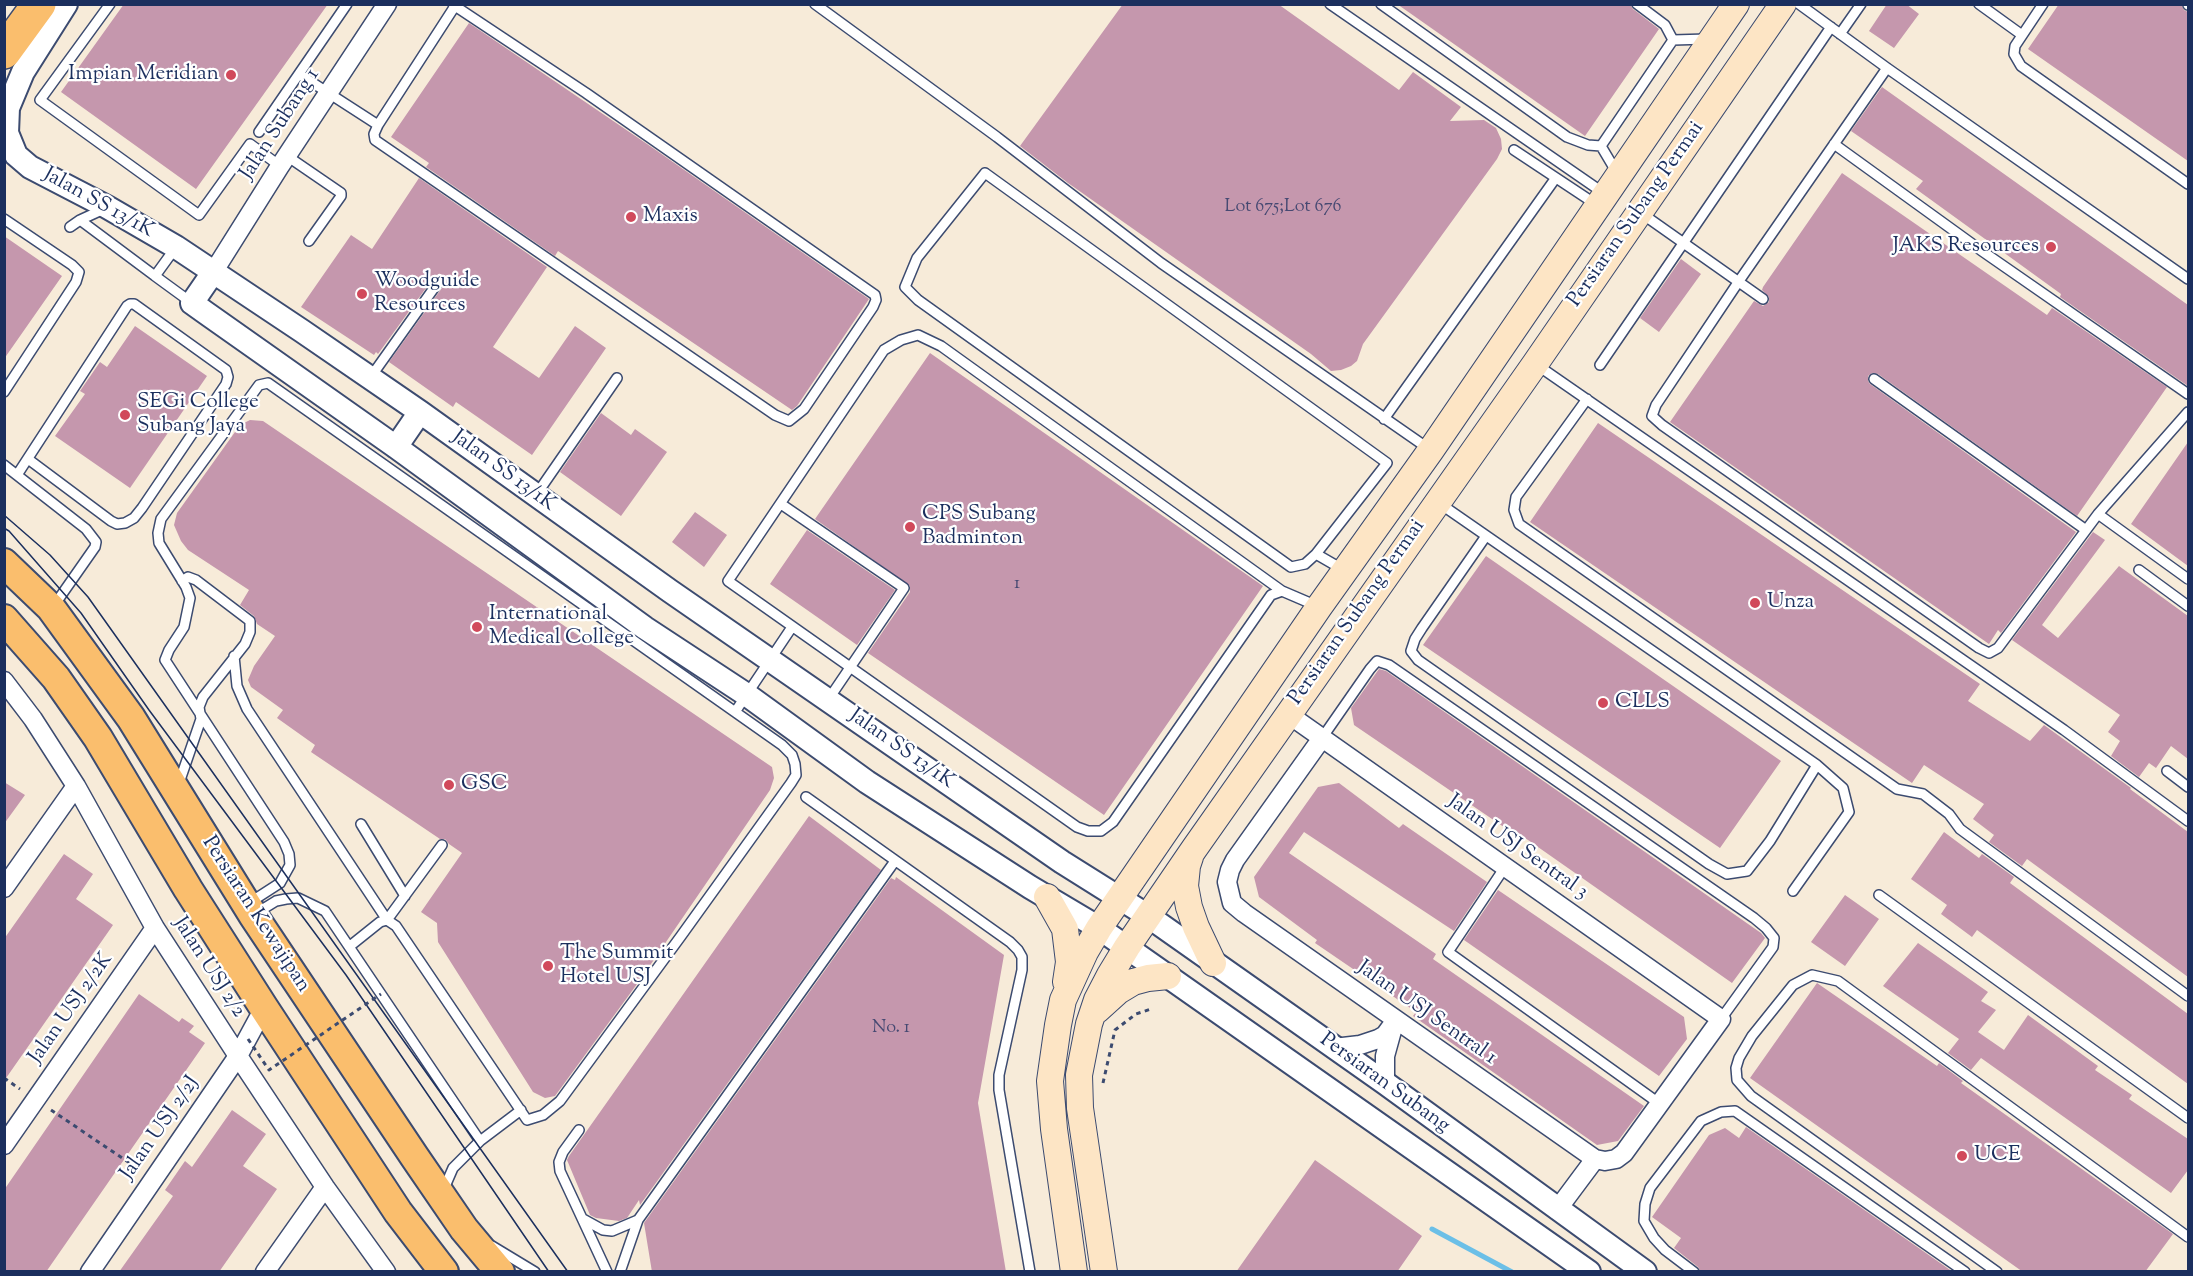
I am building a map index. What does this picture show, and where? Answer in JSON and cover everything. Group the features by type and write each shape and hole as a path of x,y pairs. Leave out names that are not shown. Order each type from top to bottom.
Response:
{"highway":[{"path":"4,52 39,4"}],"main road":[{"name":"Persiaran Subang Permai","path":"1074,1272 1054,1129 1050,1081 1063,1000 1075,973 1099,928 1344,570 1431,450 1736,4"},
{"name":"Persiaran Subang Permai","path":"1104,1272 1080,1108 1079,1075 1091,1017 1102,992 1126,948 1194,849 1535,364 1783,4"},
{"name":"Persiaran Kewajipan","path":"4,563 51,608 131,718 250,910 464,1229 500,1272"},
{"name":"Persiaran Kewajipan","path":"4,619 56,678 98,738 188,890 264,1008 398,1212 444,1272"},
{"path":"1194,849 1187,866 1185,886 1196,927 1213,963"},
{"path":"1047,897 1065,929 1069,962 1063,1000"},
{"path":"1091,1017 1104,1002 1133,982 1168,976"}],"street":[{"name":"Jalan SS 13/1K","path":"66,4 24,72 8,108 7,133 16,155 30,167 107,207 214,271 420,412 670,591 1062,862 1120,899"},
{"name":"Jalan Subang 1","path":"214,271 327,93 387,4"},
{"path":"192,303 214,271"},
{"name":"Jalan SS 13/1K","path":"192,303 396,447 645,628 741,704 1099,928"},
{"path":"396,447 420,412"},
{"name":"Jalan USJ 2/2","path":"4,681 33,719 76,786 155,928 325,1187 386,1272"},
{"name":"Jalan USJ Sentral 3","path":"1288,714 1721,1019"},
{"name":"Jalan USJ Sentral 1","path":"1322,738 1235,860 1230,870 1228,892 1232,903 1595,1159"},
{"path":"4,888 76,786"},
{"name":"Persiaran Subang","path":"1120,899 1148,916 1384,1083 1646,1272"},
{"name":"Jalan USJ 2/2K","path":"4,1145 155,928"},
{"name":"Persiaran Subang","path":"1099,928 1589,1272"},
{"name":"Jalan USJ 2/2J","path":"90,1272 238,1056 264,1008"},
{"path":"1557,1210 1595,1159 1605,1161 1616,1159 1624,1154 1721,1019"},
{"path":"1334,1048 1360,1045 1378,1039 1385,1035 1396,1020"},
{"path":"1384,1083 1387,1044 1396,1020"},
{"path":"266,1272 325,1187"}],"lane":[{"path":"110,4 40,100 199,215 250,144 283,161 341,196 309,241"},
{"path":"259,132 347,4"},
{"path":"815,4 997,136 1161,263 1431,450"},
{"path":"1330,4 1608,192"},
{"path":"1381,4 1567,137 1588,145 1601,146"},
{"path":"1637,4 1665,24 1673,40"},
{"path":"1799,4 2188,279"},
{"path":"1840,34 1861,4"},
{"path":"1979,4 2022,35"},
{"path":"2043,4 2015,46 2014,54 2021,66 2188,184"},
{"path":"454,5 586,93 862,284 874,295 876,300 873,307 804,409 789,421 775,415 375,140 374,134 378,126 454,5"},
{"path":"1600,365 1831,27"},
{"path":"1673,40 1714,38"},
{"path":"1608,192 1601,146 1673,40"},
{"path":"1887,68 1739,281 1656,405 1652,416 1989,653 1998,648 2098,514 2188,412"},
{"path":"299,74 378,126"},
{"path":"1834,144 1982,251 2188,394"},
{"path":"1514,150 1555,179 1608,192"},
{"path":"985,173 1387,463 1316,554 1305,564 1291,567 918,300 905,287 917,258 985,173"},
{"path":"1384,419 1555,179"},
{"path":"70,228 80,220 107,207"},
{"path":"1639,212 1763,299"},
{"path":"4,219 80,272 76,282 4,392"},
{"path":"80,220 192,303"},
{"path":"155,276 176,247"},
{"path":"370,378 439,281"},
{"path":"17,475 130,304 134,304 226,370 228,377 226,384 142,508 134,518 125,523 117,524 111,521 28,459"},
{"path":"1282,591 1271,596 1113,822 1101,831 1088,831 1077,827 728,581 884,350 901,340 918,335 941,346 1282,591 1319,607"},
{"path":"1535,364 2064,730 2188,821"},
{"path":"536,495 617,378"},
{"path":"1874,379 2086,530"},
{"path":"234,656 237,686 247,709 387,920 402,934 527,1120 543,1115 560,1101 796,775 792,755 741,704 383,465 268,383 259,385 161,519 158,533 159,543 190,598 184,627 165,660 201,719 284,842 289,854 290,865 280,882 250,910"},
{"path":"1587,399 1516,497 1514,510 1519,524 1897,789 1923,794 1949,814 1960,829 2188,996"},
{"path":"383,465 396,447"},
{"path":"4,465 87,528 96,542 95,548 51,608"},
{"path":"1437,502 1817,765 1843,788 1849,812 1793,891"},
{"path":"781,504 904,588 828,700"},
{"path":"2098,514 2188,579"},
{"path":"1486,536 1422,628 1411,651 1418,660 1690,851 1727,874 1747,871 1770,841 1817,765"},
{"path":"1316,554 1344,570"},
{"path":"2139,570 2188,606"},
{"path":"176,791 201,719 200,707 203,697 245,644 250,632 250,621 196,580 188,578 182,581"},
{"path":"741,704 792,627"},
{"path":"1322,738 1377,661 1389,665 1754,918 1774,938 1773,948 1721,1019"},
{"path":"2167,771 2188,787"},
{"path":"806,797 1010,942 1022,957 1022,970 999,1075 999,1090 1030,1272"},
{"path":"361,824 405,896"},
{"path":"350,946 380,922 387,920 442,845"},
{"path":"620,1272 638,1220 895,861"},
{"path":"1505,867 1448,952 1660,1104"},
{"path":"1879,896 2188,1118"},
{"path":"250,910 276,901 298,898 325,911 480,1141"},
{"path":"1997,1272 1752,1096 1737,1080 1736,1068 1739,1058 1752,1036 1793,985 1812,975 1838,981 2188,1237"},
{"path":"441,1195 453,1168 480,1141 521,1110"},
{"path":"1694,1272 1665,1250 1654,1238 1644,1221 1645,1204 1650,1188 1701,1120 1721,1112 1735,1111 1965,1272"},
{"path":"579,1130 563,1152 559,1162 560,1171 607,1272"},
{"path":"582,1218 603,1230 612,1231 638,1220"},
{"path":"464,1229 535,1272"}],"path":[{"path":"248,1039 269,1070 381,994"},
{"path":"1103,1092 1103,1081 1115,1030 1136,1014 1151,1009"},
{"path":"4,1078 154,1179"}],"building":[{"path":"124,4 328,4 196,189 61,92"},
{"path":"1123,4 1278,4 1399,90 1413,72 1461,107 1450,121 1484,120 1496,128 1502,149 1497,159 1363,344 1357,361 1351,366 1331,371 1311,354 1068,183 1020,146"},
{"path":"1397,4 1630,4 1633,9 1659,29 1585,136"},
{"path":"1887,4 1906,4 1919,14 1894,48 1869,31"},
{"path":"2059,4 2181,4 2188,12 2188,161 2028,49"},
{"name":"Maxis","path":"469,23 869,299 797,406 792,410 558,251 555,256 426,167 429,163 391,137"},
{"name":"JAKS Resources","path":"1882,87 2188,305 2188,386 2060,297 2061,294 1916,189 1923,181 1851,131"},
{"path":"1842,173 2047,315 2052,308 2167,387 2077,516 1878,374 1872,373 1868,376 1870,384 2076,532 2001,633 1998,630 1989,644 1670,422 1754,301 1763,306 1769,302 1769,297 1762,290 1763,287"},
{"path":"419,178 547,267 493,347 539,378 575,326 606,348 532,455 456,402 453,407 389,362 444,285 445,279 442,275 434,277 378,354 376,352 374,355 301,307 351,235 372,249"},
{"path":"4,236 62,276 4,359"},
{"path":"1681,259 1701,274 1659,332 1640,318"},
{"name":"SEGi College Subang Jaya","path":"135,326 207,376 130,488 55,436 85,394 80,391 100,362 107,367"},
{"path":"930,353 1263,586 1104,815 868,653 910,592 910,586 815,519"},
{"path":"601,413 631,435 635,429 667,452 621,516 560,472"},
{"path":"250,420 263,421 772,767 774,778 770,790 640,980 555,1096 545,1098 533,1092 438,942 437,923 421,912 462,853 445,839 440,839 311,752 315,745 277,718 283,710 251,687 248,680 254,666 275,636 257,624 254,616 240,605 249,590 188,550 181,541 174,525 177,513 240,425"},
{"name":"Unza","path":"1598,423 1980,684 1968,701 2030,741 2044,725 2188,832 2188,977 2027,859 2022,866 1989,842 1994,835 1973,819 1984,804 1924,765 1912,783 1530,522"},
{"path":"2188,442 2188,566 2131,524"},
{"path":"695,512 727,535 704,567 672,542"},
{"path":"807,530 895,590 857,645 770,584"},
{"path":"2093,532 2105,540 2042,625 2058,638 2119,566 2188,616 2188,759 2171,746 2156,768 2149,763 2139,777 2111,756 2120,741 2108,732 2120,715 2012,640"},
{"name":"CLLS","path":"1486,556 1781,761 1720,848 1423,645"},
{"path":"1379,669 1386,671 1761,933 1765,938 1732,983 1518,833 1517,836 1354,725 1351,708"},
{"path":"4,782 25,795 4,824"},
{"path":"1339,783 1399,828 1403,824 1487,882 1454,931 1304,832 1289,853 1436,954 1433,959 1644,1106 1618,1141 1597,1145 1413,1016 1416,1012 1315,943 1317,940 1259,897 1254,877 1318,787"},
{"path":"809,816 881,870 640,1205 639,1200 627,1218 619,1221 590,1215 567,1160 569,1156"},
{"path":"1944,832 1979,858 1982,854 2014,877 2010,883 2188,1014 2188,1084 1977,930 1972,937 1941,914 1947,905 1911,879"},
{"path":"64,854 93,874 76,899 113,925 4,1081 4,939"},
{"path":"896,877 1004,955 978,1103 1006,1272 652,1272 644,1223 891,878 895,880"},
{"path":"1498,890 1684,1017 1687,1039 1659,1076 1464,940"},
{"path":"1845,895 1879,919 1845,966 1811,942"},
{"path":"1918,943 1988,992 1981,1001 1996,1010 1978,1032 2004,1050 2028,1015 2098,1066 2095,1070 2132,1095 2129,1099 2188,1139 2188,1170 2171,1193 1981,1058 1971,1070 1948,1053 1959,1039 1883,986"},
{"name":"UCE","path":"1817,983 1937,1066 1939,1063 1963,1081 1961,1083 2173,1234 2145,1272 2023,1272 1750,1078"},
{"path":"139,994 179,1022 182,1018 194,1026 189,1032 205,1043 46,1272 4,1272 4,1190"},
{"path":"232,1110 266,1134 243,1166 277,1189 219,1272 119,1272 173,1196 165,1190 185,1161 192,1167"},
{"path":"1746,1127 1953,1272 1701,1272 1674,1248 1681,1238 1652,1217 1709,1135 1725,1128 1739,1138"},
{"path":"1315,1160 1422,1236 1397,1272 1236,1272"}],"waterway":[{"path":"1432,1229 1512,1272"}],"tram line":[{"path":"4,515 50,555 88,597 568,1272"},
{"path":"4,528 81,613 149,710 346,975 549,1272"}],"place":[{"name":"Impian Meridian","path":"231,75"},
{"name":"Maxis","path":"631,217"},
{"name":"JAKS Resources","path":"2051,247"},
{"name":"Woodguide Resources","path":"362,294"},
{"name":"SEGi College Subang Jaya","path":"125,415"},
{"name":"CPS Subang Badminton","path":"910,527"},
{"name":"Unza","path":"1755,603"},
{"name":"International Medical College","path":"477,627"},
{"name":"CLLS","path":"1603,703"},
{"name":"GSC","path":"449,785"},
{"name":"The Summit Hotel USJ","path":"548,966"},
{"name":"UCE","path":"1962,1156"}]}
